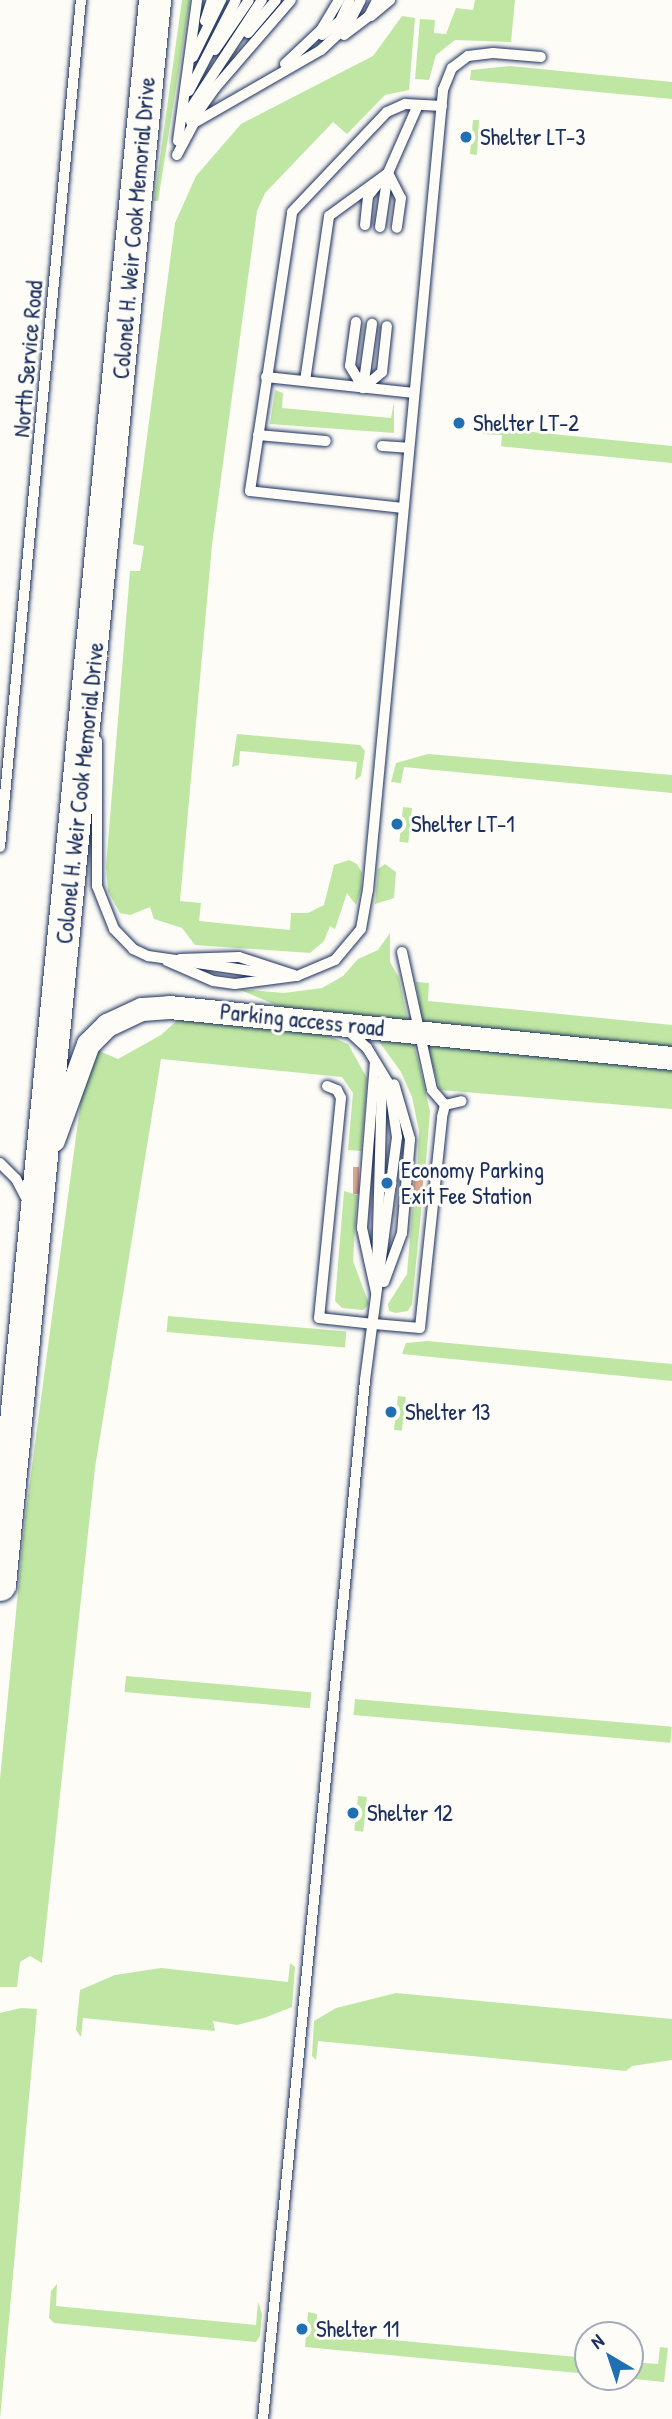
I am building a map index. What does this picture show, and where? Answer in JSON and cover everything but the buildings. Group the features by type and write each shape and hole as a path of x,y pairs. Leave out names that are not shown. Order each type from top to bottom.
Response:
{"street":[{"name":"Colonel H. Weir Cook Memorial Drive","path":"0,1585 155,0"},
{"name":"Parking access road","path":"40,1181 82,1057 97,1034 119,1018 142,1009 169,1007 672,1058"}],"lane":[{"name":"North Service Road","path":"0,847 81,0"},
{"path":"182,131 183,107 200,0"},
{"path":"193,47 212,0"},
{"path":"193,47 221,0"},
{"path":"183,107 236,0"},
{"path":"198,72 248,0"},
{"path":"177,155 182,131 194,99 262,0"},
{"path":"222,60 276,0"},
{"path":"182,131 215,88 291,0"},
{"path":"290,60 329,20 339,0"},
{"path":"246,92 340,21 350,0"},
{"path":"321,50 348,25 361,0"},
{"path":"360,24 373,11 377,0"},
{"path":"182,131 206,114 321,50 390,0"},
{"path":"98,602 99,895 126,943 148,956 167,961 213,981 235,984 297,976 335,960 360,929 370,850 446,79 468,56 493,53 541,57"},
{"path":"402,508 250,491 292,212 387,112 405,104 442,106"},
{"path":"380,227 388,173 418,105"},
{"path":"365,225 368,196 388,173"},
{"path":"388,173 401,198 397,228"},
{"path":"305,381 328,216 388,173"},
{"path":"356,322 350,366 363,388"},
{"path":"363,388 372,324"},
{"path":"363,388 382,372 387,326"},
{"path":"266,377 414,393"},
{"path":"258,435 326,441"},
{"path":"382,446 408,448"},
{"path":"327,1086 337,1090 341,1098 319,1318 375,1318 420,1328 445,1105 432,1090 402,952"},
{"path":"167,961 239,957 297,976"},
{"path":"263,2419 397,1120 389,1084 375,1060 358,1037 336,1024"},
{"path":"375,1060 362,1228 378,1298"},
{"path":"445,1105 462,1101"},
{"path":"0,1163 27,1197 35,1226"}],"green space":[{"path":"182,0 190,0 158,201 154,201"},
{"path":"475,0 515,0 511,42 455,40 436,55 429,80 415,79 420,19 435,20 434,33 446,34 456,8 473,10"},
{"path":"402,16 415,18 409,90 385,95 347,134 333,122 265,193 257,211 212,545 180,901 201,903 199,921 290,930 291,913 308,913 324,905 334,865 349,860 357,864 362,873 361,889 356,905 347,893 335,929 330,926 324,941 310,953 195,945 182,928 154,919 150,907 130,915 120,913 108,891 106,867 130,571 140,571 144,546 133,544 175,223 196,176 241,124 373,56"},
{"path":"510,66 672,82 672,99 470,80 471,70"},
{"path":"473,120 479,120 477,155 470,154"},
{"path":"275,390 283,393 282,408 391,418 394,402 394,433 270,424"},
{"path":"484,427 672,446 672,463 501,446 502,435 483,434"},
{"path":"237,734 360,745 365,751 361,776 355,780 357,762 240,751 239,765 232,767"},
{"path":"428,754 672,775 672,793 404,767 401,783 391,782 396,763"},
{"path":"403,807 412,808 408,843 399,842"},
{"path":"385,864 396,872 394,898 375,904 378,869"},
{"path":"390,933 390,962 399,978 408,1021 288,1010 238,989 284,993 322,988 343,976 358,959 378,950"},
{"path":"416,982 429,983 428,1001 672,1025 672,1047 422,1022"},
{"path":"180,1018 319,1032 348,1044 367,1078 361,1151 348,1150 353,1093 342,1077 161,1059 95,1468 42,1963 30,1956 20,1962 17,1987 0,1987 0,1779 25,1519 85,1069 97,1050 118,1059 161,1035"},
{"path":"378,1040 413,1040 430,1111 425,1174 417,1173 419,1131 412,1097 401,1072"},
{"path":"426,1042 672,1066 672,1109 440,1090"},
{"path":"344,1191 357,1195 353,1261 369,1304 363,1310 342,1308 335,1301"},
{"path":"413,1201 422,1202 412,1304 408,1311 396,1313 389,1311 388,1304 407,1274"},
{"path":"168,1316 346,1332 345,1348 167,1332"},
{"path":"427,1341 672,1364 672,1381 402,1354 406,1343"},
{"path":"398,1396 406,1397 402,1431 394,1430"},
{"path":"126,1676 311,1692 310,1708 125,1692"},
{"path":"355,1699 672,1727 670,1743 354,1715"},
{"path":"358,1796 367,1797 363,1832 354,1831"},
{"path":"290,1963 295,1967 292,2007 264,2018 237,2025 213,2021 215,2031 83,2018 81,2037 76,2030 80,1990 115,1975 161,1968 288,1982"},
{"path":"396,1993 672,2019 672,2060 632,2066 626,2071 318,2041 316,2060 312,2056 314,2021 336,2008"},
{"path":"21,2008 37,2009 0,2419 0,2013"},
{"path":"57,2284 56,2306 256,2325 258,2302 262,2314 260,2336 256,2342 54,2323 49,2318 51,2291"},
{"path":"308,2312 317,2314 316,2333 574,2357 574,2373 305,2347"},
{"path":"660,2347 668,2348 664,2382 644,2380 644,2363 658,2364"}],"place":[{"name":"Shelter LT-3","path":"466,137"},
{"name":"Shelter LT-2","path":"459,423"},
{"name":"Shelter LT-1","path":"397,824"},
{"name":"Economy Parking Exit Fee Station","path":"387,1183"},
{"name":"Shelter 13","path":"391,1412"},
{"name":"Shelter 12","path":"353,1813"},
{"name":"Shelter 11","path":"302,2329"}]}
